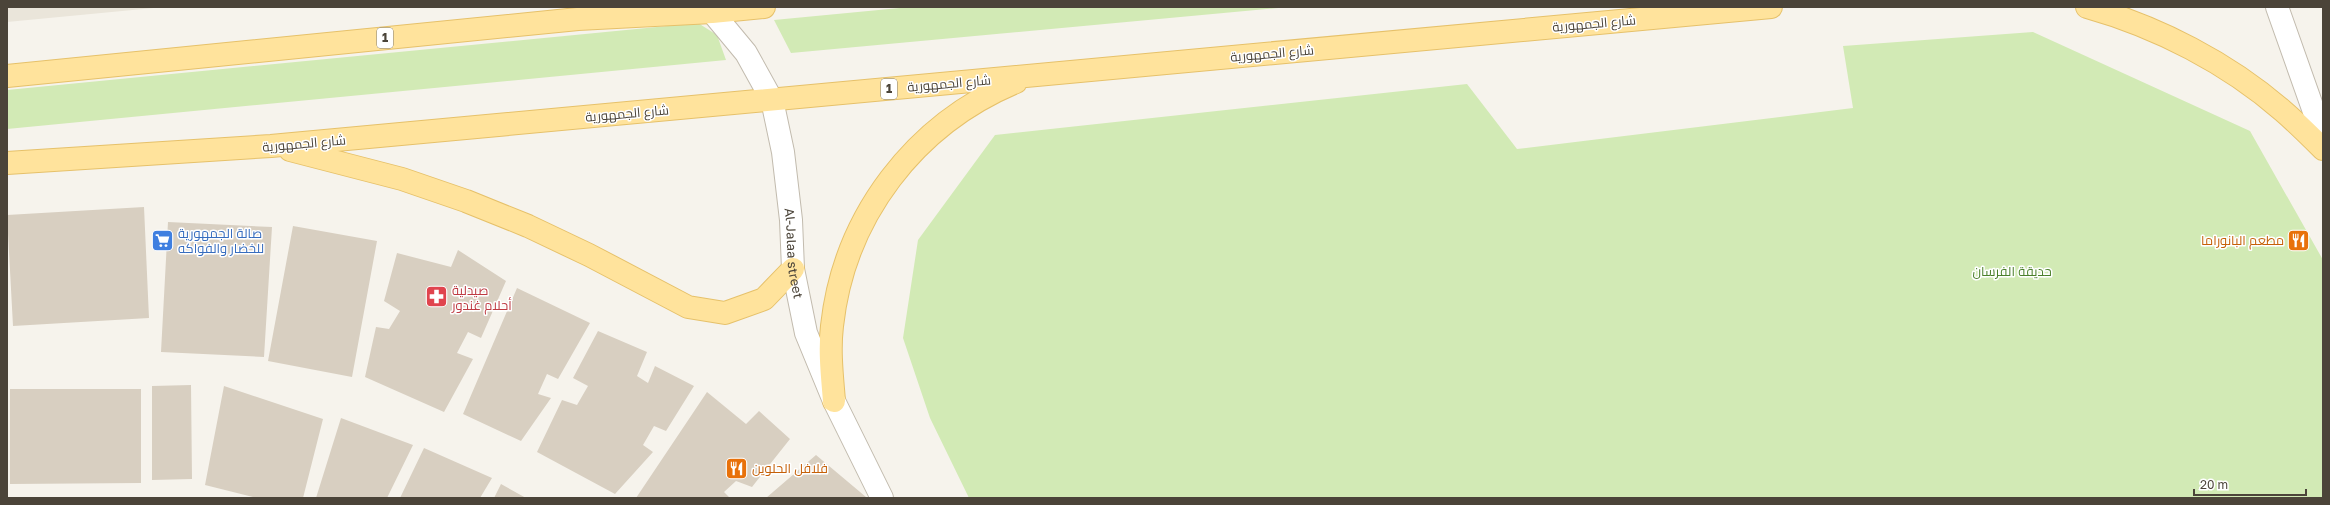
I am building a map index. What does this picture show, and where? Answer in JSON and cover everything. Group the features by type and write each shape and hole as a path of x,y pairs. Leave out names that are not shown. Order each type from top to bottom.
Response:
{"main road":[{"name":"1","path":"7,76 578,13 712,12 764,7"},
{"name":"شارع الجمهورية","path":"7,163 271,146 1771,7"},
{"path":"2088,7 2115,15 2175,40 2230,72 2282,110 2323,149"},
{"path":"834,401 830,364 832,326 838,289 849,253 864,218 884,187 907,157 934,131 964,108 997,90 1032,76"},
{"path":"271,146 402,179 466,200 528,226 589,255 688,307 725,313 764,299 793,269"}],"street":[{"path":"2277,7 2323,137"},
{"name":"Al-Jalaa street","path":"712,12 746,54 772,100 783,152 791,220 793,269 806,333 834,401 882,498"}],"shaded area":[{"path":"7,7 164,7 7,22"}],"green space":[{"path":"910,7 1289,7 791,53 774,20"},
{"path":"698,23 717,35 726,60 7,129 7,90"},
{"name":"حديقة الفرسان","path":"2033,32 2250,131 2323,260 2323,498 969,498 930,418 903,338 918,240 995,135 1467,84 1517,149 1853,108 1843,46"}],"building":[{"path":"144,207 149,318 13,326 7,215"},
{"path":"168,222 272,227 264,357 161,352"},
{"path":"293,226 377,241 352,377 268,361"},
{"path":"458,250 506,281 481,338 468,332 457,353 473,359 444,412 365,377 376,327 389,329 400,311 384,301 397,253 451,267"},
{"path":"517,288 590,323 558,379 547,374 538,394 551,398 521,441 463,414"},
{"path":"598,331 647,352 637,376 648,383 655,366 694,386 666,431 654,426 643,445 653,452 615,494 537,452 562,400 577,405 588,386 573,378"},
{"path":"191,385 192,479 152,480 152,386"},
{"path":"224,386 323,419 303,498 257,498 205,485"},
{"path":"10,389 141,389 141,483 10,484"},
{"path":"707,392 746,424 759,411 790,439 752,487 736,481 724,492 730,498 636,498"},
{"path":"341,418 413,445 387,498 316,498"},
{"path":"424,448 492,478 480,498 400,498"},
{"path":"816,455 866,497 766,498"},
{"path":"501,484 526,498 494,498"}],"place":[{"name":"صالة الجمهورية للخضار والفواكه","path":"162,240"},
{"name":"مطعم البانوراما","path":"2299,240"},
{"name":"صيدلية أحلام غندور","path":"437,297"},
{"name":"فلافل الحلوين","path":"736,468"}]}
